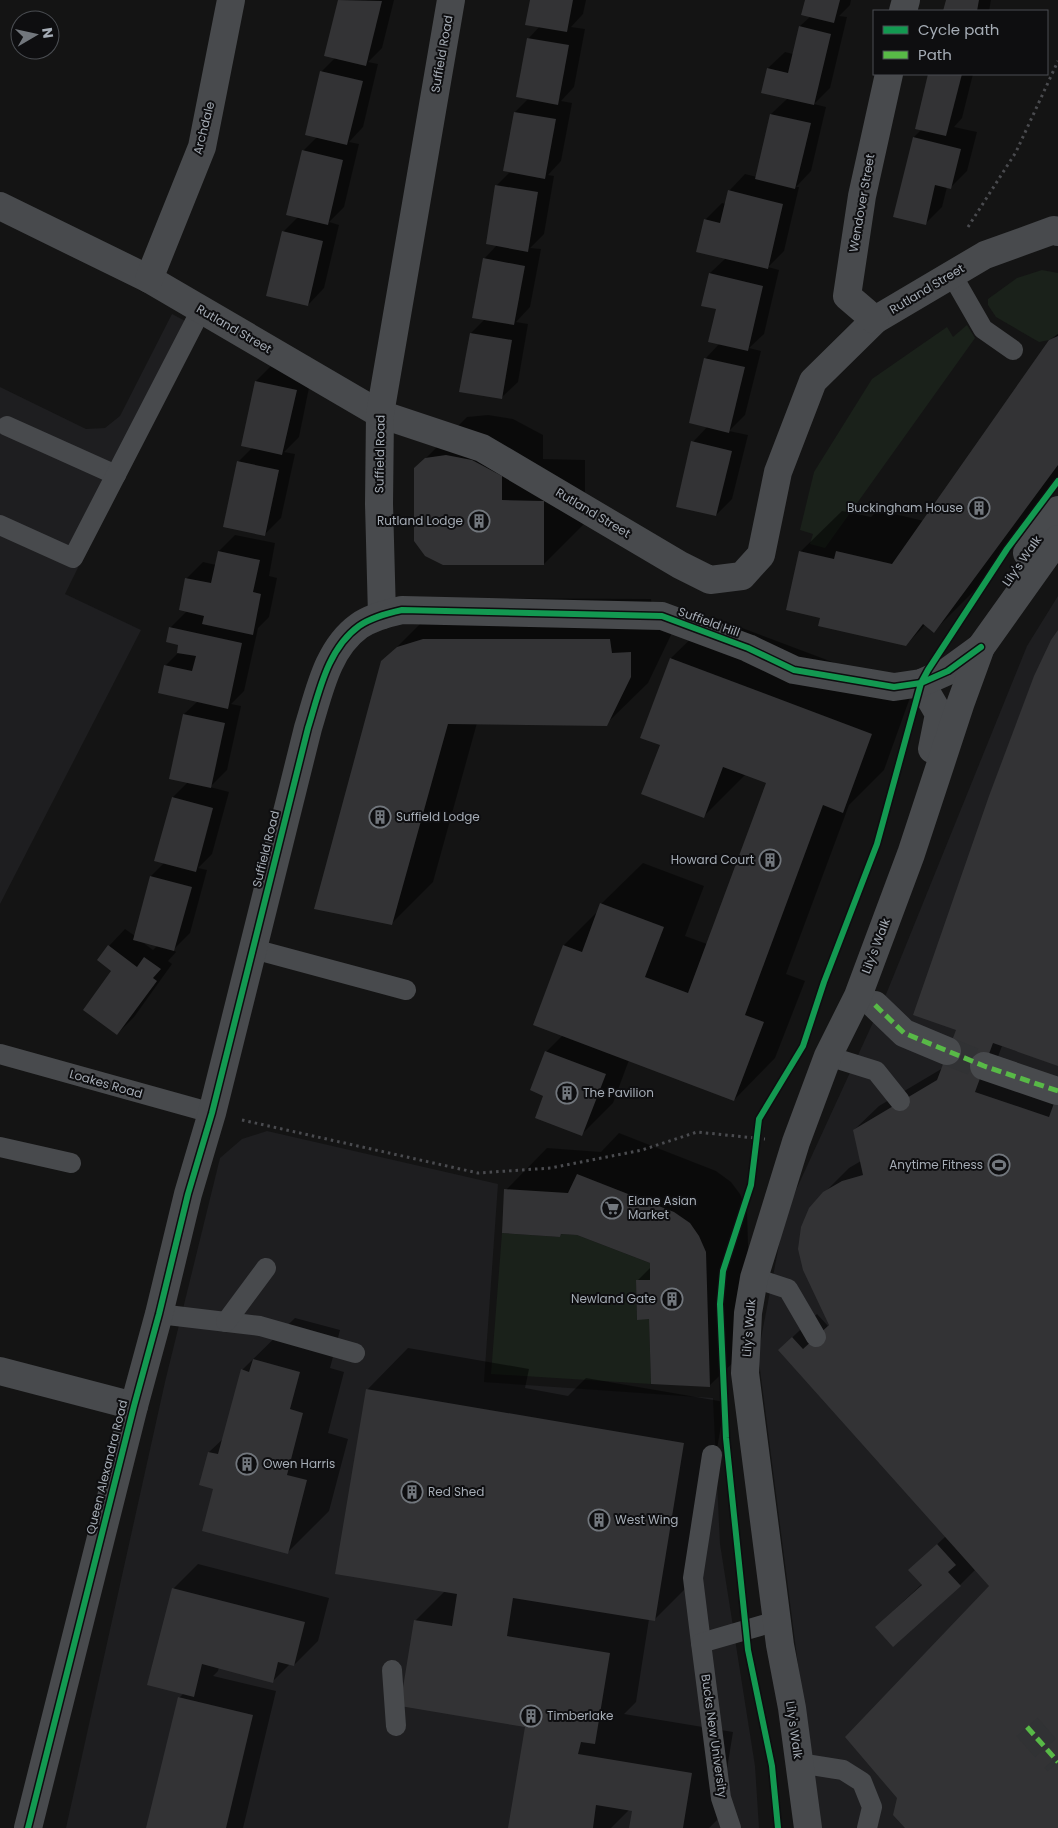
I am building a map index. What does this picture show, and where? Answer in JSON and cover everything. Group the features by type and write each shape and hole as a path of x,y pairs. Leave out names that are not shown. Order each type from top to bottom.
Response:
{"street":[{"name":"Archdale","path":"148,279 202,147 231,0"},
{"name":"Suffield Road","path":"212,1113 308,728 327,669 339,647 359,626 382,614 379,504 380,414 451,0"},
{"name":"Wendover Street","path":"876,320 847,296 862,196 889,75"},
{"name":"Rutland Street","path":"0,206 148,279 380,414 482,448 671,560 710,580 742,576 762,555 778,472 813,381 876,320 985,255 1054,230 1058,232"},
{"name":"Lily's Walk","path":"808,1828 777,1621 745,1372 748,1313 754,1278 796,1142 828,1056 858,996 912,854 960,702 975,641 1058,510"},
{"name":"Lily's Walk","path":"975,641 1058,539"},
{"name":"Suffield Hill","path":"382,614 402,610 662,616 748,648 794,670 894,687 921,683 948,671 975,641"},
{"name":"Suffield Hill","path":"794,670 892,673 928,670 975,641"},
{"name":"Lily's Walk","path":"912,854 938,714 921,683"},
{"path":"875,1006 904,1032 947,1051"},
{"path":"984,1066 1057,1091"},
{"name":"Queen Alexandra Road","path":"28,1828 188,1194 212,1113"},
{"path":"0,1371 134,1406"}],"lane":[{"path":"955,273 983,329 1013,350"},
{"path":"0,525 73,558 201,310"},
{"path":"7,426 116,476"},
{"path":"253,950 406,990"},
{"name":"Loakes Road","path":"0,1054 212,1113"},
{"path":"828,1056 876,1071 900,1101"},
{"path":"0,1146 71,1163"},
{"path":"226,1322 266,1268"},
{"path":"754,1278 788,1289 816,1337"},
{"path":"159,1314 260,1326 354,1353"},
{"name":"Bucks New University","path":"712,1455 693,1578 721,1798 730,1828"},
{"path":"701,1643 777,1621"},
{"path":"392,1670 396,1726"},
{"path":"799,1763 843,1770 862,1782 872,1807 868,1828"}],"path":[{"path":"955,273 964,233 1016,152 1058,61"},
{"path":"212,1113 478,1173 551,1168 642,1150 697,1132 796,1142"}],"shaded area":[{"path":"1042,270 1058,273 1058,334 1049,340 1039,342 996,317 988,305 988,299 1017,278"},
{"path":"172,314 202,330 195,331 65,594 141,630 0,904 0,387 86,429 105,428 120,416"},
{"path":"967,325 975,338 825,548 810,544 813,534 800,530 814,472 872,379 947,327 953,337"},
{"path":"1058,596 1058,1828 819,1828 758,1354 785,1214 887,992 1027,646"},
{"path":"267,1131 498,1184 484,1382 713,1398 720,1544 755,1766 759,1828 66,1828 165,1382 220,1158 242,1139"},
{"path":"502,1233 560,1237 561,1234 577,1235 650,1263 650,1280 636,1280 637,1319 649,1319 651,1384 491,1374"}],"building":[{"path":"338,0 382,1 366,66 324,56"},
{"path":"530,0 573,0 567,32 525,25"},
{"path":"805,0 840,0 834,23 801,15"},
{"path":"946,0 979,0 977,10 943,10"},
{"path":"799,26 831,34 814,105 761,93 767,68 788,73"},
{"path":"527,38 569,45 558,105 516,97"},
{"path":"320,71 363,81 347,145 305,135"},
{"path":"928,75 962,75 946,136 915,129"},
{"path":"514,112 556,119 545,179 503,171"},
{"path":"770,114 811,123 795,189 755,179"},
{"path":"913,137 961,149 951,189 935,185 926,225 893,217"},
{"path":"302,150 343,160 328,225 286,215"},
{"path":"495,185 538,192 528,252 486,244"},
{"path":"728,190 783,204 768,269 696,252 704,219 720,223"},
{"path":"282,231 323,241 308,306 266,296"},
{"path":"483,258 525,266 514,325 472,318"},
{"path":"709,273 763,286 748,351 708,342 716,309 701,306"},
{"path":"470,333 512,340 502,399 459,392"},
{"name":"Buckingham House","path":"1058,336 1058,465 934,633 923,624 906,646 818,626 820,618 786,610 799,551 834,559 836,551 892,564 1049,340"},
{"path":"704,358 745,367 729,433 689,423"},
{"path":"255,381 297,390 282,455 241,446"},
{"path":"691,441 732,451 716,516 676,507"},
{"name":"Rutland Lodge","path":"446,455 472,460 502,476 502,500 544,501 544,565 443,565 425,556 414,541 414,468 425,458"},
{"path":"237,461 279,470 265,536 223,527"},
{"path":"218,551 260,560 253,592 261,594 253,635 202,624 204,616 179,610 185,578 211,583"},
{"path":"169,627 242,643 228,709 158,693 164,665 192,671 196,656 177,653 178,645 166,642"},
{"path":"1058,630 1058,1066 993,1043 975,1092 1049,1117 1058,1092 1058,1828 905,1828 893,1815 897,1798 845,1737 989,1586 778,1350 792,1337 803,1349 829,1325 803,1270 798,1249 801,1227 809,1208 823,1192 842,1181 863,1175 853,1130 937,1080 956,1030 913,1015 989,796 1034,676 1051,640"},
{"name":"Suffield Lodge","path":"423,639 610,639 612,653 631,652 631,677 607,726 448,724 392,925 314,909 381,661 397,647"},
{"name":"Howard Court","path":"670,658 872,734 843,813 823,805 745,1015 764,1022 734,1101 533,1025 563,945 582,952 600,903 664,927 645,977 688,993 766,783 723,767 704,818 641,794 660,745 640,738"},
{"path":"183,714 225,723 211,788 169,779"},
{"path":"172,797 213,808 196,872 154,861"},
{"path":"150,876 192,887 174,951 133,940"},
{"path":"108,945 137,967 144,957 161,969 153,978 157,981 117,1035 83,1010 111,971 97,960"},
{"name":"The Pavilion","path":"545,1051 606,1074 582,1136 535,1118 543,1096 530,1090"},
{"name":"Newland Gate","path":"577,1174 674,1212 690,1223 699,1236 706,1252 710,1387 651,1384 649,1319 637,1320 636,1280 650,1280 650,1263 577,1235 561,1234 560,1237 502,1233 504,1189 568,1193"},
{"name":"Owen Harris","path":"253,1359 300,1372 290,1409 303,1413 287,1475 307,1480 288,1554 202,1531 213,1489 199,1485 208,1452 218,1454 241,1369 249,1372"},
{"path":"366,1389 684,1443 655,1621 513,1598 507,1636 610,1653 595,1744 581,1742 578,1754 692,1773 683,1828 629,1828 632,1811 596,1805 593,1828 508,1828 525,1727 400,1706 414,1620 452,1626 457,1594 335,1574"},
{"path":"937,1544 956,1565 948,1572 961,1586 893,1647 875,1627 922,1585 908,1570"},
{"path":"172,1588 305,1622 294,1666 278,1662 273,1683 202,1664 194,1697 147,1685"},
{"path":"178,1697 253,1715 226,1828 146,1828"}],"tunnel":[{"path":"947,1051 984,1066"},
{"path":"1027,1727 1058,1762"}],"marked path":[{"path":"875,1005 904,1033 984,1066 1058,1091"},
{"path":"1027,1727 1058,1762"}],"cycle path":[{"path":"778,1828 772,1766 748,1650 726,1438 720,1304 723,1271 751,1185 759,1119 803,1046 824,982 877,844 921,683 1007,549 1058,481"},
{"path":"28,1828 188,1194 212,1113 308,728 326,672 339,647 359,626 369,620 402,610 662,616 748,648 794,670 894,687 921,683 948,671 981,647"}],"place":[{"name":"Buckingham House","path":"979,508"},
{"name":"Rutland Lodge","path":"479,521"},
{"name":"Suffield Lodge","path":"380,817"},
{"name":"Howard Court","path":"770,860"},
{"name":"The Pavilion","path":"567,1093"},
{"name":"Anytime Fitness","path":"999,1165"},
{"name":"Elane Asian Market","path":"612,1208"},
{"name":"Newland Gate","path":"672,1299"},
{"name":"Owen Harris","path":"247,1464"},
{"name":"Red Shed","path":"412,1492"},
{"name":"West Wing","path":"599,1520"},
{"name":"Timberlake","path":"531,1716"}]}
